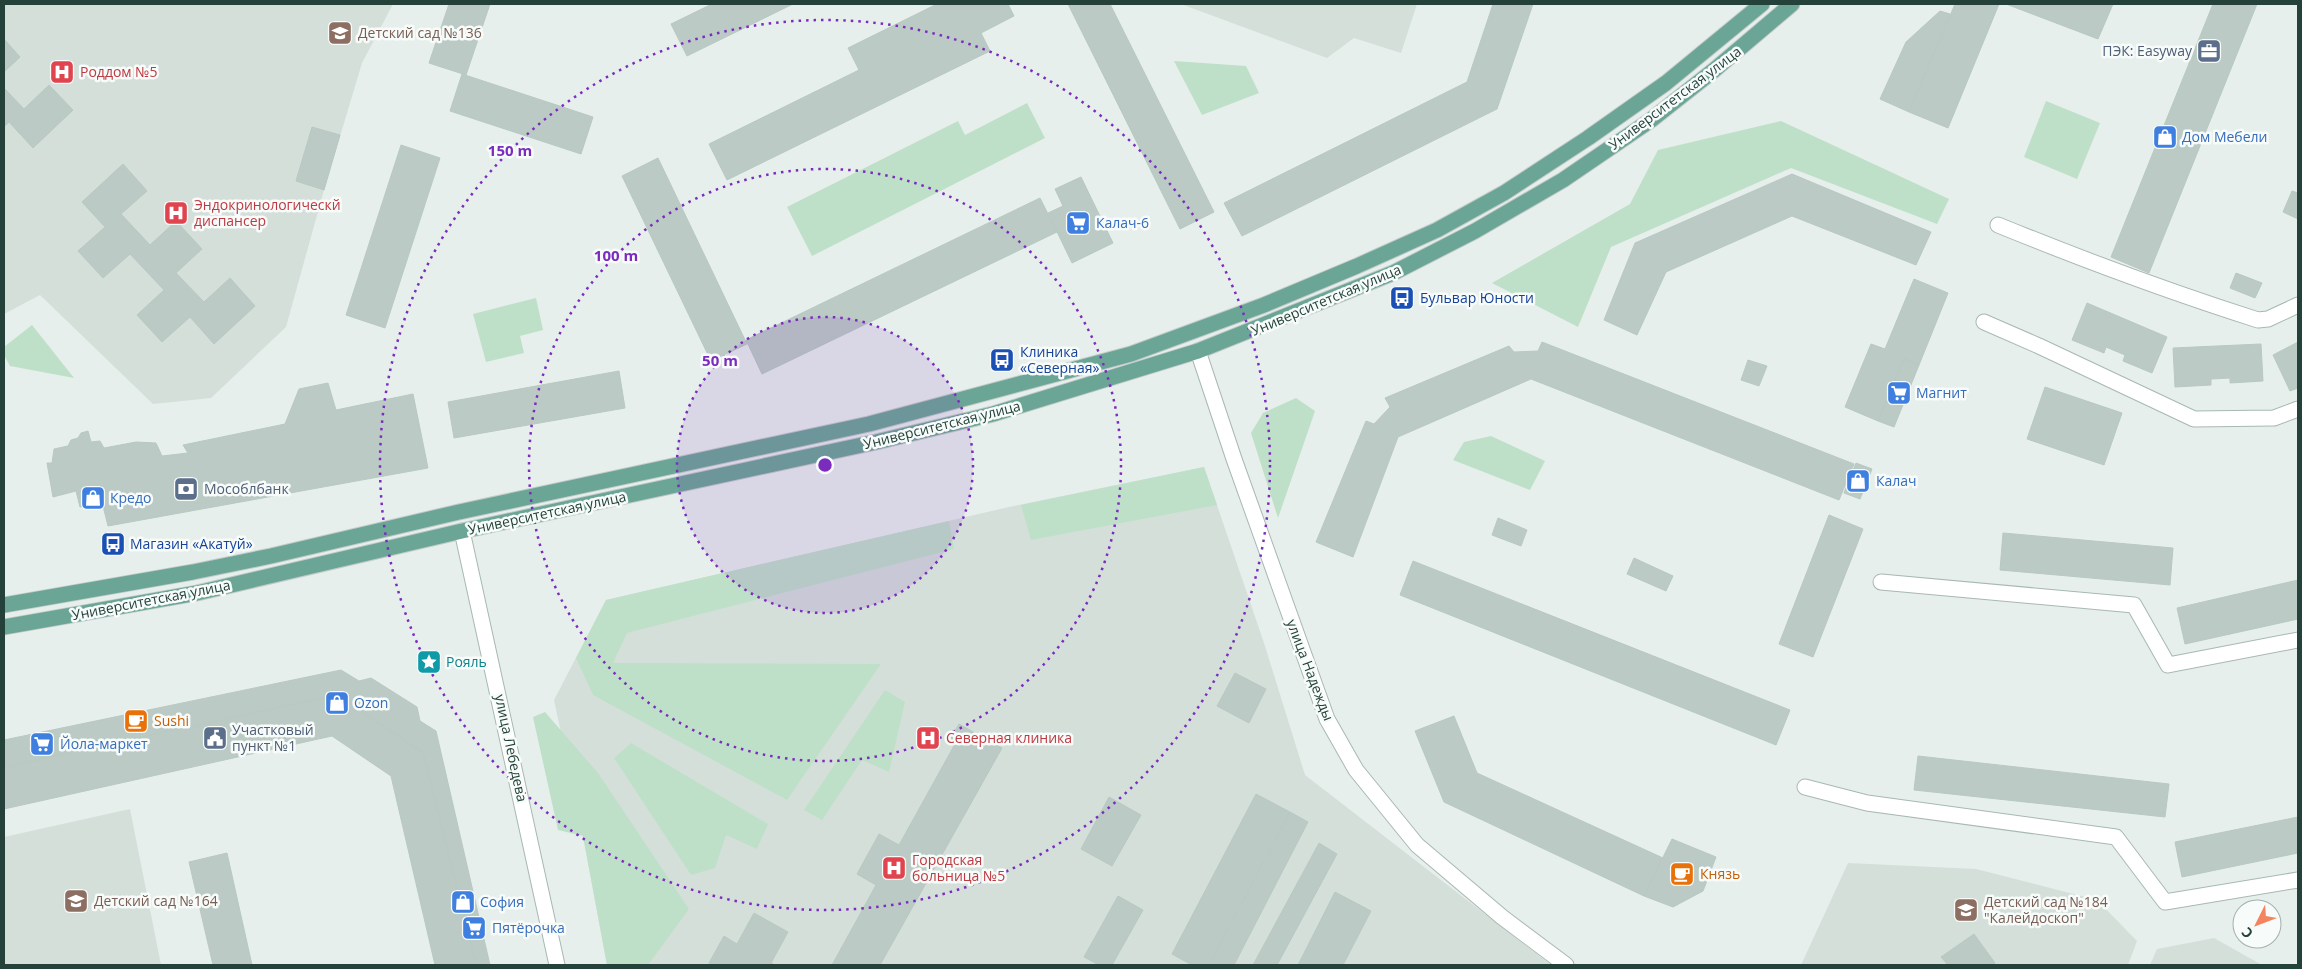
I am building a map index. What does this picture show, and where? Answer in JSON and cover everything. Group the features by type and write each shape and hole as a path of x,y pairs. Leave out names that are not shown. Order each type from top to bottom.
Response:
{"main road":[{"path":"1762,4 1776,18"},
{"name":"Университетская улица","path":"4,605 193,572 459,512 869,424 1131,354 1264,305 1437,230 1504,193 1588,138 1666,83 1762,4"},
{"name":"Университетская улица","path":"4,627 197,593 462,530 876,442 993,414 1198,351 1257,329 1393,272 1475,231 1563,180 1650,120 1751,40 1792,4"},
{"path":"1738,25 1751,40"},
{"path":"1700,56 1713,71"},
{"path":"1190,333 1198,351"},
{"path":"717,456 721,476"},
{"path":"459,512 462,530"}],"street":[{"path":"1998,225 2080,258 2194,300 2258,320 2268,319 2298,305"},
{"path":"1984,322 2194,419 2274,418 2298,409"},
{"name":"улица Надежды","path":"1198,351 1234,459 1326,718 1356,770 1417,846 1502,917 1566,965"},
{"name":"улица Лебедева","path":"462,530 557,965"},
{"path":"1880,582 2134,605 2168,665 2298,640"},
{"path":"1805,787 1867,803 2116,837 2165,902 2298,880"}],"shaded area":[{"name":"Эндокринологическй диспансер","path":"4,4 393,4 362,63 286,327 211,398 153,404 40,295 4,314"},
{"path":"1181,4 1417,4 1401,53 1354,38 1327,58"},
{"name":"Северная клиника","path":"1204,467 1264,643 1305,775 1551,965 607,965 583,836 554,700 606,600 1009,507"},
{"name":"Детский сад №164","path":"130,809 161,965 4,965 4,837"},
{"name":"Детский сад №184 \"Калейдоскоп\"","path":"1848,863 1976,869 2097,900 2137,941 2128,965 1801,965"},
{"path":"2214,938 2262,965 2150,965 2157,949"}],"green space":[{"path":"1174,61 1246,66 1259,93 1202,115"},
{"path":"2046,101 2100,123 2077,179 2024,157"},
{"path":"1027,103 1045,138 812,256 787,207 958,121 965,135"},
{"path":"1781,121 1949,199 1937,224 1791,168 1611,247 1578,327 1492,283 1630,204 1658,150"},
{"path":"536,298 543,330 520,336 524,353 486,362 473,314"},
{"path":"32,325 74,378 10,366 4,355 4,347"},
{"path":"1296,398 1315,411 1278,518 1251,433 1263,413"},
{"path":"1491,436 1545,461 1530,490 1453,460 1464,442"},
{"path":"1204,467 1217,505 1031,540 1021,505"},
{"path":"949,521 954,549 627,633 613,663 881,664 787,800 593,695 576,658 606,600"},
{"path":"885,690 905,702 889,772 862,760 822,820 804,810"},
{"path":"545,712 598,773 689,909 648,965 607,965 583,836 558,830 533,717"},
{"path":"631,743 768,824 757,849 726,835 715,868 691,875 614,758"}],"building":[{"path":"449,4 490,4 466,75 429,63"},
{"path":"712,4 793,4 687,56 671,24"},
{"path":"937,4 1008,4 1014,16 981,33 990,51 727,180 709,144 859,70 848,48"},
{"path":"1068,4 1110,4 1214,212 1180,229"},
{"path":"1493,4 1533,4 1497,109 1242,236 1224,203 1467,82"},
{"path":"1955,4 1999,4 1948,128 1909,112"},
{"path":"2006,4 2113,4 2098,39"},
{"path":"2213,4 2257,4 2149,273 2111,257"},
{"path":"1940,11 1950,14 1909,112 1880,99 1906,42"},
{"path":"4,39 20,57 4,72"},
{"path":"462,74 593,117 581,154 450,111"},
{"path":"49,85 73,110 33,148 9,122 4,127 4,88 24,109"},
{"path":"312,127 340,135 324,190 296,181"},
{"path":"401,145 440,158 385,328 346,315"},
{"path":"658,158 747,344 711,361 622,176"},
{"path":"123,164 147,191 121,214 150,245 176,221 202,249 176,273 204,302 230,278 255,306 214,344 190,317 162,342 137,315 164,290 130,254 103,278 78,251 105,227 82,202"},
{"path":"1792,174 1931,232 1916,265 1792,216 1666,272 1637,335 1604,320 1635,243"},
{"name":"Калач-6","path":"1081,177 1113,243 1072,263 1048,213 1063,206 1055,189"},
{"path":"2292,191 2298,193 2298,219 2283,212"},
{"path":"1040,198 1057,232 762,374 746,340"},
{"path":"2236,273 2262,283 2255,298 2230,288"},
{"path":"1914,279 1948,293 1919,365 1904,359 1878,421 1845,407 1871,344 1885,349"},
{"path":"2087,303 2167,337 2152,373 2123,361 2125,355 2106,347 2104,353 2072,340"},
{"path":"1542,342 1854,464 1839,500 1531,379 1398,437 1353,557 1316,542 1366,421 1374,424 1390,407 1385,398 1509,346 1514,352 1538,351"},
{"path":"2298,342 2298,388 2290,391 2273,355"},
{"path":"2261,344 2263,381 2230,383 2230,378 2211,379 2211,385 2175,387 2173,348"},
{"path":"1010,355 1011,360 995,364 994,360"},
{"name":"Магнит","path":"1904,359 1919,365 1894,427 1878,421"},
{"path":"1748,360 1767,366 1759,386 1741,380"},
{"path":"619,371 625,408 454,438 448,402"},
{"path":"328,383 336,410 413,394 428,468 108,526 102,502 80,507 76,491 53,497 47,463 52,463 54,449 68,446 71,440 78,438 81,433 88,431 91,442 100,441 104,448 136,442 156,443 162,456 188,453 183,445 285,424 299,389"},
{"path":"2045,387 2122,413 2104,465 2027,439"},
{"name":"Калач","path":"1856,463 1872,469 1860,499 1844,493"},
{"path":"1829,515 1863,529 1813,657 1779,644"},
{"path":"1498,518 1527,530 1521,546 1492,535"},
{"path":"2003,533 2173,548 2170,585 2000,570"},
{"path":"1634,558 1673,576 1666,591 1627,574"},
{"path":"1413,561 1790,710 1776,745 1400,595"},
{"path":"2298,580 2298,619 2185,644 2177,608"},
{"path":"341,670 359,681 371,678 417,707 420,721 436,731 490,965 476,965 423,753 337,695 4,767 4,740"},
{"path":"1235,673 1266,689 1249,723 1217,706"},
{"path":"337,695 423,753 476,965 435,965 391,776 332,736 4,809 4,767"},
{"path":"1454,716 1477,773 1663,858 1644,896 1444,802 1415,731"},
{"path":"959,724 1002,748 880,965 832,965 876,885 857,874 879,834 899,845 955,744 949,741"},
{"path":"1918,756 2169,784 2165,817 1914,790"},
{"path":"1256,794 1290,812 1209,965 1192,965 1172,954"},
{"path":"1109,797 1141,815 1112,866 1081,849"},
{"path":"1290,812 1308,822 1234,965 1209,965"},
{"path":"2298,817 2298,853 2182,877 2175,842"},
{"name":"Князь","path":"1672,839 1716,857 1703,891 1673,907 1644,896"},
{"path":"1319,843 1337,854 1277,965 1253,965"},
{"path":"227,853 252,965 213,965 189,862"},
{"path":"1335,892 1371,911 1343,965 1298,965"},
{"path":"1118,896 1143,910 1112,965 1099,965 1084,957"},
{"path":"754,913 788,932 771,963 775,965 713,965 709,963 724,936 737,944"},
{"path":"1974,934 1995,963 1993,965 1948,965 1941,957"}],"place":[{"name":"Детский сад №136","path":"340,33"},
{"name":"ПЭК: Easyway","path":"2209,51"},
{"name":"Роддом №5","path":"62,72"},
{"name":"Дом Мебели","path":"2165,137"},
{"name":"Эндокринологическй диспансер","path":"176,213"},
{"name":"Калач-6","path":"1078,223"},
{"name":"Бульвар Юности","path":"1402,298"},
{"name":"Клиника «Северная»","path":"1002,360"},
{"name":"Магнит","path":"1899,393"},
{"name":"Калач","path":"1858,481"},
{"name":"Мособлбанк","path":"186,489"},
{"name":"Кредо","path":"93,498"},
{"name":"Магазин «Акатуй»","path":"113,544"},
{"name":"Рояль","path":"429,662"},
{"name":"Ozon","path":"337,703"},
{"name":"Sushi","path":"136,721"},
{"name":"Участковый пункт №1","path":"215,738"},
{"name":"Северная клиника","path":"928,738"},
{"name":"Йола-маркет","path":"42,744"},
{"name":"Городская больница №5","path":"894,868"},
{"name":"Князь","path":"1682,874"},
{"name":"Детский сад №164","path":"76,901"},
{"name":"София","path":"463,902"},
{"name":"Детский сад №184 \"Калейдоскоп\"","path":"1966,910"},
{"name":"Пятёрочка","path":"474,928"}]}
